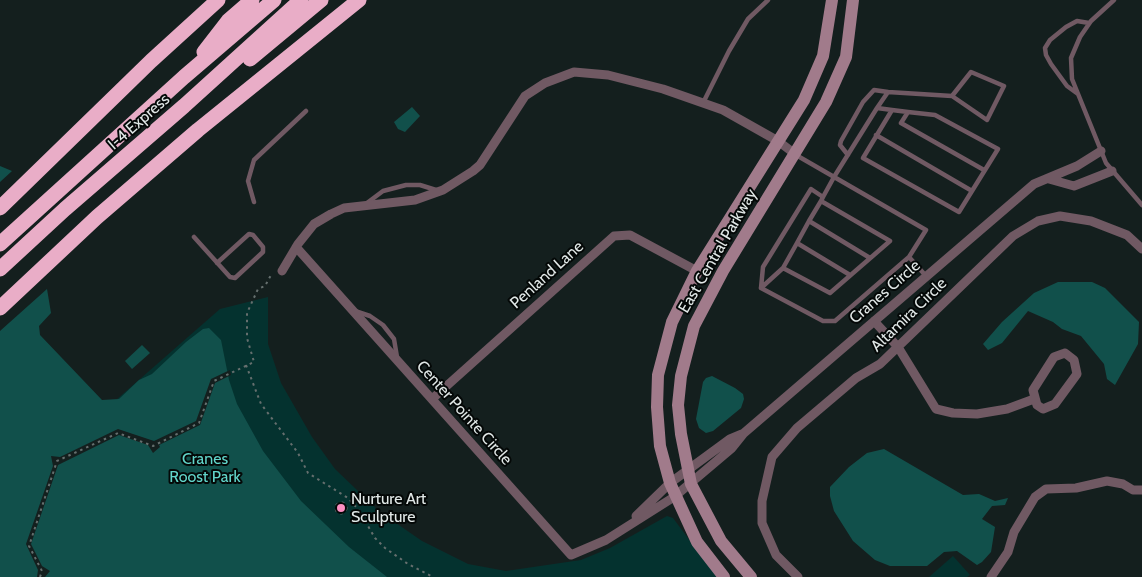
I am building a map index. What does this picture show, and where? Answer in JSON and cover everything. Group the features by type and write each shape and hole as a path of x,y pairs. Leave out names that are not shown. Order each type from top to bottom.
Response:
{"highway":[{"path":"0,208 151,61 218,0"},
{"path":"184,77 228,21 252,0"},
{"name":"I-4 Express","path":"0,244 184,77 274,0"},
{"name":"I-4 Express","path":"0,269 64,209 184,106 301,0"},
{"path":"184,106 211,91 322,0"},
{"path":"0,307 97,217 198,130 359,0"}],"main road":[{"name":"East Central Parkway","path":"724,577 697,542 674,497 660,446 657,407 658,375 672,322 697,271 804,100 822,56 832,0"},
{"name":"East Central Parkway","path":"751,577 722,541 691,484 687,470 678,405 686,351 694,326 723,270 826,102 846,57 853,0"}],"street":[{"path":"282,271 296,247 314,224 344,208 415,200 440,192 480,165 525,96 545,83 574,72 608,75 662,89 723,110 778,141 795,154"},
{"name":"Cranes Circle","path":"674,497 732,448 744,433 1034,184 1077,166 1101,151"},
{"path":"1049,179 1074,186 1109,167"},
{"name":"Altamira Circle","path":"798,577 776,555 762,523 762,501 772,457 797,428 856,378 880,364 1013,236 1038,221 1060,216 1091,221 1127,235 1142,248"},
{"name":"Penland Lane","path":"432,400 614,236 630,235 697,271"},
{"name":"Center Pointe Circle","path":"296,247 570,554 606,540 674,497"},
{"path":"874,321 898,348 936,409 953,413 977,414 1007,409 1034,399"},
{"path":"1065,353 1074,360 1077,374 1055,404 1043,409 1036,405 1034,399 1033,390 1054,358 1065,353"},
{"name":"Cranes Circle","path":"670,483 730,439 744,433"},
{"path":"991,577 1008,552 1014,532 1034,497 1046,489 1076,488 1107,481 1122,484 1133,490 1142,490"},
{"name":"Center Pointe Circle","path":"624,528 670,483"}],"lane":[{"path":"703,103 748,19 768,0"},
{"path":"1114,0 1089,24 1080,37 1071,58 1072,79 1109,167 1142,205"},
{"path":"1079,95 1067,86 1051,64 1046,55 1046,48 1050,40 1066,27 1077,21 1089,24"},
{"path":"848,155 840,145 841,141 863,102 874,90 952,96 987,120 1004,86 971,72 952,96"},
{"path":"761,288 783,268 834,177 888,92"},
{"path":"877,108 935,115 998,149 959,212 863,158 892,110"},
{"path":"254,202 248,181 254,160 306,111"},
{"path":"908,112 901,123 984,170"},
{"path":"876,135 972,190"},
{"path":"761,288 823,321 835,321 909,257 926,230 795,154"},
{"path":"364,206 383,191 406,185 420,185 440,192"},
{"path":"761,288 763,267 811,190 822,199 890,241 830,293 783,268"},
{"path":"809,221 870,258"},
{"path":"194,237 217,263 230,277 235,278 263,252 263,247 253,235 249,234 217,263"},
{"path":"797,243 850,275"},
{"path":"909,257 926,276"},
{"path":"352,310 370,316 383,325 394,339 397,360"}],"path":[{"path":"40,577 42,571 29,546 57,461 118,433 153,446 199,423 214,381 254,362 246,338 247,313 258,289 265,286 271,275"},
{"path":"246,365 261,404 298,453 308,473 349,500 358,509 375,538 385,548 408,564 433,577"},
{"path":"345,504 346,511 343,514 335,508 337,504 345,504 349,500"}],"green space":[{"name":"Cranes Roost Park","path":"268,297 268,344 281,383 312,437 335,469 380,512 422,541 468,564 506,571 581,560 610,548 667,516 673,518 717,577 0,577 116,400 220,309"},
{"path":"953,556 970,575 967,577 929,577"}],"shaded area":[{"path":"412,107 420,116 405,132 398,129 394,122"},
{"path":"0,166 12,171 0,182"},
{"path":"1058,282 1092,282 1105,288 1139,322 1138,344 1115,385 1107,379 1104,364 1081,336 1062,329 1053,322 1028,311 1002,343 988,350 983,344 1002,322 1034,293"},
{"name":"Cranes Roost Park","path":"47,289 51,313 39,326 40,335 102,400 119,399 139,380 152,374 186,342 203,329 209,328 221,340 229,380 237,404 263,451 301,501 349,547 387,577 0,577 0,331"},
{"path":"142,345 150,353 132,369 125,361"},
{"path":"712,376 735,388 743,394 744,399 741,408 713,431 706,433 699,428 696,419 703,382 706,378"},
{"path":"884,449 963,495 979,494 995,501 1008,498 1005,505 992,506 982,519 995,527 991,552 982,562 977,565 957,551 944,552 927,566 890,566 875,560 853,541 834,511 830,487 849,467 867,453"}],"pier":[{"path":"230,370 231,375 215,383 200,425 159,445 160,447 153,453 148,445 119,435 58,465 31,544 42,566 50,571 45,577 37,577 38,570 26,544 53,466 51,456 60,457 118,429 154,441 196,421 211,379"}],"place":[{"name":"Nurture Art Sculpture","path":"341,508"}]}
